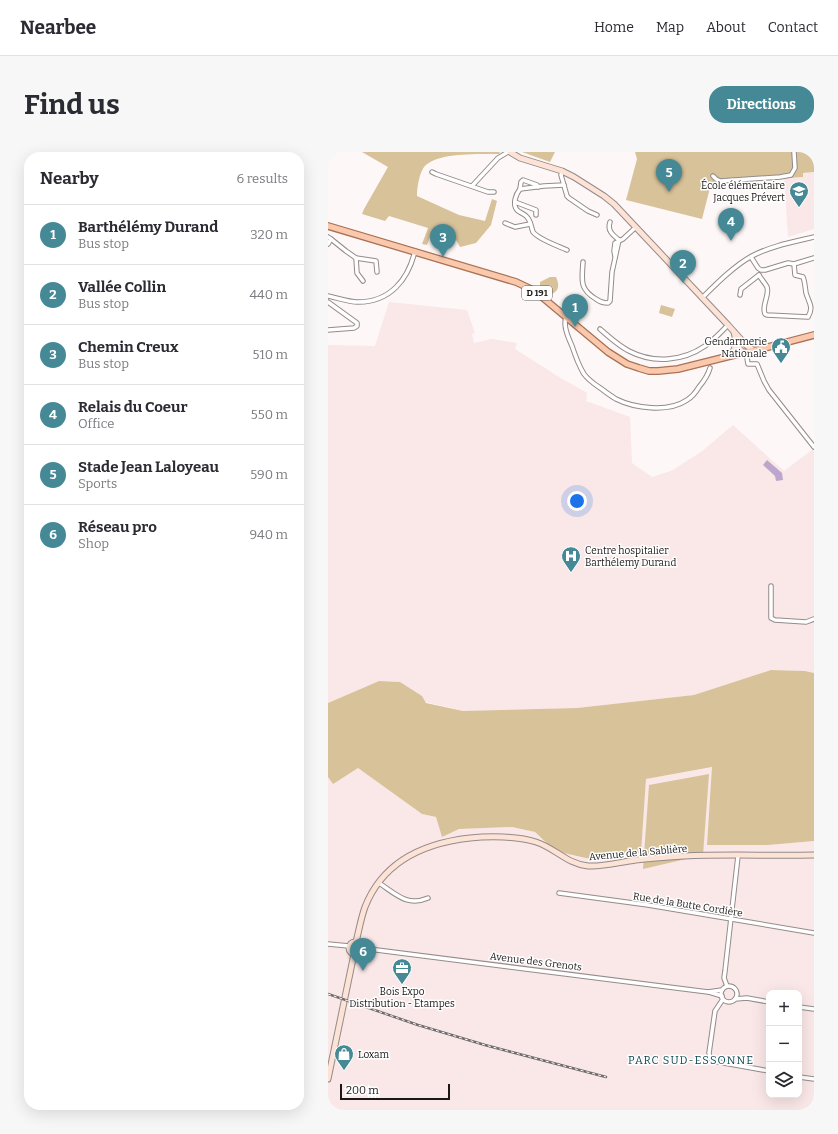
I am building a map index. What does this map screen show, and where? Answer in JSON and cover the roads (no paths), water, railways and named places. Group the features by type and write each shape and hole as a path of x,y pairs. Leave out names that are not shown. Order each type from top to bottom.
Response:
{"main road":[{"path":"513,152 520,158 562,171 574,177 614,204 746,345 754,351"},
{"name":"D 191","path":"328,226 516,282 542,296 608,352 623,362 639,368 658,371 673,370 814,335"},
{"path":"734,332 738,348 745,353 746,345"},
{"path":"730,356 736,343"},
{"name":"Avenue de la Sablière","path":"356,942 361,918 366,906 372,893 386,875 404,859 419,850 444,842 493,836 521,838 548,847 567,860 587,866 685,856 814,855"},
{"path":"356,942 359,943 361,948 358,953 354,954 350,951 349,946 351,943 356,942"},
{"path":"328,1079 354,954"}],"street":[{"path":"472,186 498,158 513,152"},
{"path":"713,176 716,180 720,181 791,175 795,168 794,152"},
{"path":"562,171 561,175 569,198 588,211 597,215"},
{"path":"432,172 488,192 494,192"},
{"path":"538,186 537,184 524,180 521,182 520,189 514,202 517,210 527,216 534,234 567,250"},
{"path":"520,189 538,186 564,185"},
{"path":"514,202 536,210 536,215"},
{"path":"610,222 609,229 611,233 619,240"},
{"path":"505,223 515,226 530,224"},
{"path":"583,262 583,286 592,296 602,302 608,303 610,301 615,243 624,239 636,227"},
{"path":"702,298 738,265 751,257 776,247 814,237"},
{"path":"328,244 329,238 356,258 376,261 377,272"},
{"path":"328,296 357,302 375,300 384,296 402,281 412,262 415,251"},
{"path":"751,257 761,270 788,263 794,264 814,258"},
{"path":"356,258 357,273 363,281"},
{"path":"759,275 766,286 767,291 763,310 764,314 808,317 812,305 806,294 803,276 795,275 794,264"},
{"path":"740,295 741,289 759,275 761,270"},
{"path":"328,302 357,323 357,326 354,328 328,330"},
{"path":"566,317 566,330 584,374 616,399 647,408 658,408 679,404 694,394 709,373 710,368"},
{"path":"600,329 619,345 638,355 650,358 670,359 696,352 728,325"},
{"path":"745,353 748,364 757,364 764,381 770,390 814,447"},
{"path":"771,586 772,618 775,620 806,622 814,618"},
{"path":"727,986 724,978 738,856"},
{"path":"379,883 401,898 420,901 428,898"},
{"name":"Rue de la Butte Cordière","path":"559,893 731,918 814,933"},
{"path":"328,944 349,946"},
{"name":"Avenue des Grenots","path":"361,948 708,992 722,990"},
{"path":"747,998 737,992 734,987 727,986 722,990 720,1005 715,1011 709,1053 710,1058 712,1061 766,1070"},
{"name":"Avenue des Grenots","path":"708,992 722,998"},
{"path":"735,999 737,992"},
{"path":"722,998 728,1002"},
{"path":"720,1005 735,999 747,998 766,1001"},
{"path":"802,1007 814,1009"},
{"path":"802,1077 814,1079"}],"railway":[{"path":"328,994 418,1025 485,1045 606,1077"}],"place":[{"name":"Stade Jean Laloyeau","path":"669,192"},
{"name":"École élémentaire Jacques Prévert","path":"799,208"},
{"name":"Relais du Coeur","path":"731,241"},
{"name":"Chemin Creux","path":"443,257"},
{"name":"Vallée Collin","path":"683,283"},
{"name":"Barthélémy Durand","path":"575,327"},
{"name":"Gendarmerie Nationale","path":"781,364"},
{"name":"Centre hospitalier Barthélemy Durand","path":"571,573"},
{"name":"Réseau pro","path":"363,971"},
{"name":"Bois Expo Distribution - Etampes","path":"402,985"},
{"name":"Loxam","path":"344,1071"}],"district":[{"name":"PARC SUD-ESSONNE","path":"691,1060"}]}
